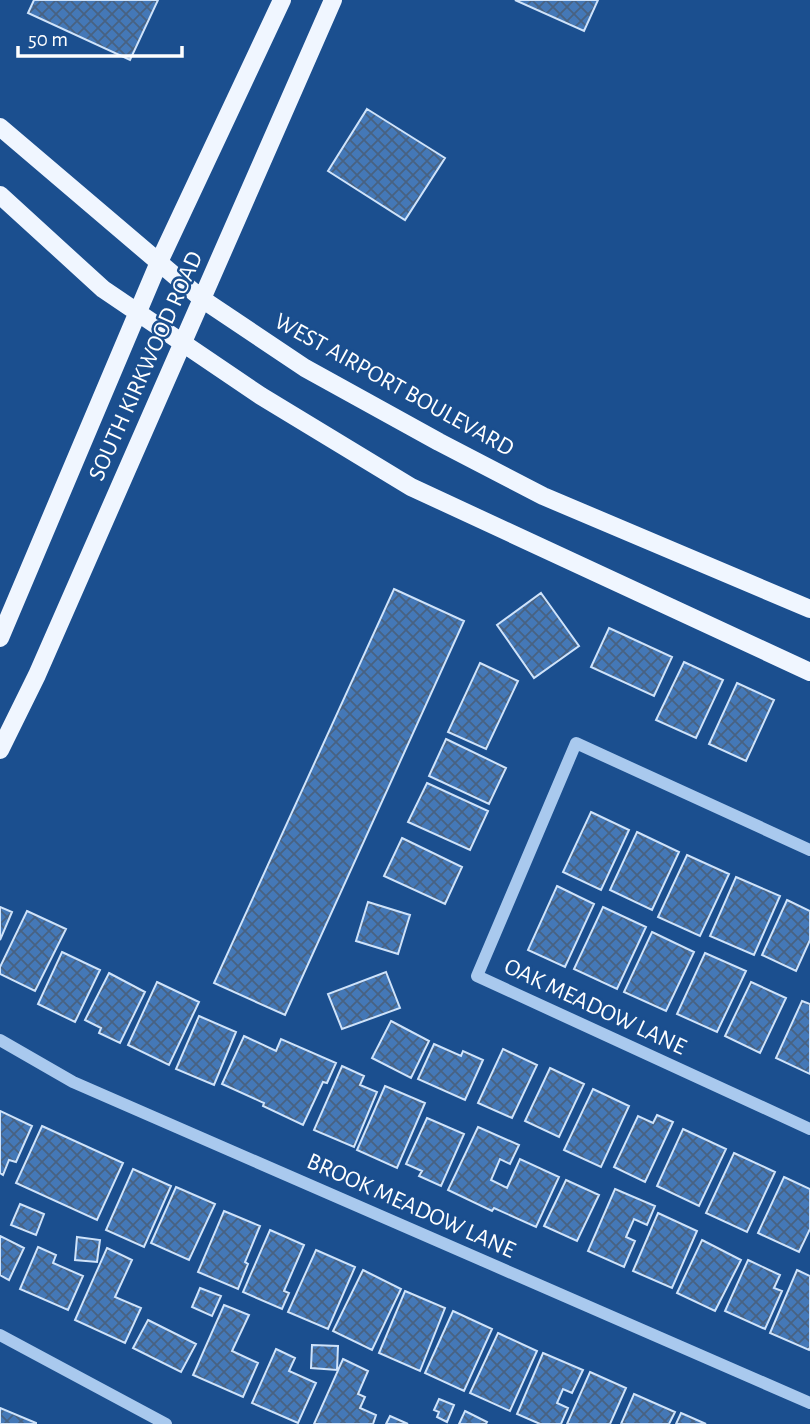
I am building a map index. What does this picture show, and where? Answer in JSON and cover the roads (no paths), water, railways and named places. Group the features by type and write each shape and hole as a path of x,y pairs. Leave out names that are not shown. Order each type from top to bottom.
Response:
{"main road":[{"name":"SOUTH KIRKWOOD ROAD","path":"0,638 159,262 282,0"},
{"name":"SOUTH KIRKWOOD ROAD","path":"0,750 37,675 334,0"},
{"name":"WEST AIRPORT BOULEVARD","path":"0,127 202,299 305,368 532,490 810,609"},
{"path":"0,195 103,289 261,396 411,487 810,672"}],"street":[{"name":"OAK MEADOW LANE","path":"810,850 576,743 477,976 810,1129"},
{"name":"BROOK MEADOW LANE","path":"0,1040 73,1082 810,1403"},
{"path":"0,1335 166,1424"}]}
